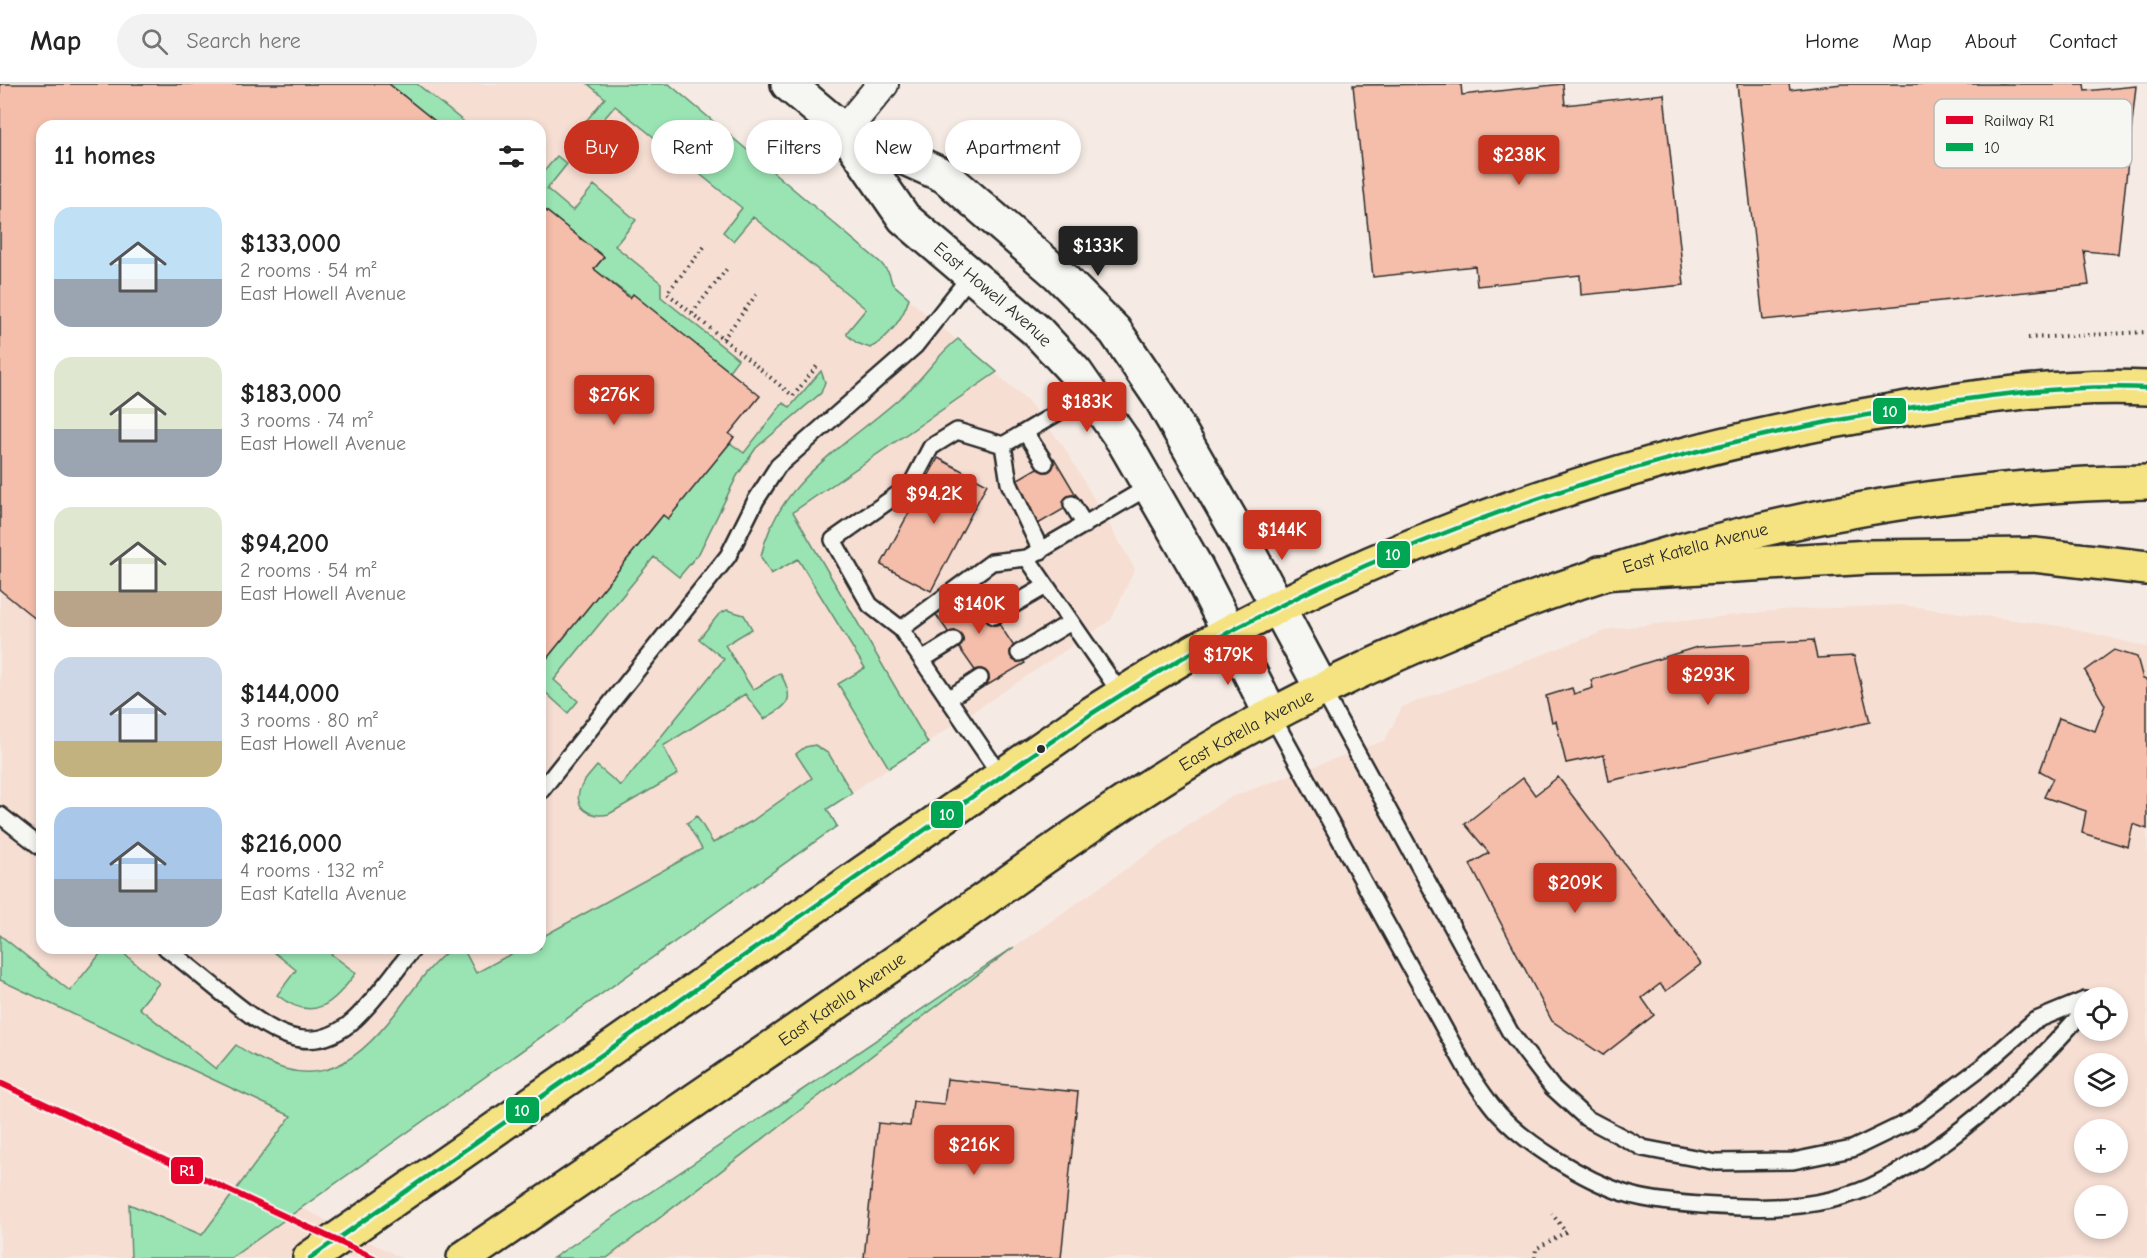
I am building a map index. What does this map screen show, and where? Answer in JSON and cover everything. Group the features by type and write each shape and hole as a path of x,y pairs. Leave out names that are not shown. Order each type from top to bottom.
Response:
{"main road":[{"path":"309,1258 1121,694 1181,657 1278,608 1435,538 1569,488 1634,467 1757,436 1849,417 1983,396 2075,389 2147,388"},
{"name":"East Katella Avenue","path":"464,1258 721,1083 1119,805 1322,689 1464,624 1600,573 1738,534 1882,506 2035,488 2147,482"},
{"path":"1600,573 1870,557 2022,555 2147,568"}],"street":[{"name":"East Howell Avenue","path":"788,84 844,131 904,218 1037,331 1091,393 1150,486 1272,716"},
{"path":"844,131 883,84"},
{"name":"East Howell Avenue","path":"844,131 945,176 1089,303 1114,331 1162,400 1322,689"}],"lane":[{"path":"546,784 728,556 760,492 778,465 915,346 971,275"},
{"path":"1001,776 901,629 870,605 833,540 911,485 931,447 957,431 1003,445 1091,393"},
{"path":"1025,432 1045,463"},
{"path":"1003,445 1009,483 1041,551"},
{"path":"901,629 992,562 1027,558 1150,486"},
{"path":"1072,504 1085,525"},
{"path":"1027,558 1121,694"},
{"path":"994,616 1046,586"},
{"path":"1018,653 1071,622"},
{"path":"922,660 954,640"},
{"path":"948,699 981,678"},
{"path":"1322,689 1510,1032 1552,1087 1586,1118 1643,1148 1716,1162 1793,1161 1852,1149 1911,1121 1983,1066 2034,1022 2074,1005"},
{"path":"1272,716 1467,1070 1499,1115 1548,1155 1598,1183 1626,1194 1713,1206 1773,1208 1829,1201 1881,1182 1946,1140 2055,1045 2074,1022"},
{"path":"0,815 36,843"},
{"path":"174,954 272,1031 286,1036 313,1039 327,1037 355,1019 409,954"}],"path":[{"path":"704,247 667,293 793,396 817,366"},
{"path":"692,314 729,266"},
{"path":"723,339 759,291"},
{"path":"2028,338 2147,332"},
{"path":"1535,1258 1536,1249 1566,1232 1552,1214"}],"shaded area":[{"path":"0,84 657,84 699,120 651,120 651,174 734,174 734,150 746,160 746,174 762,174 1027,400 1064,447 1135,569 1111,620 827,809 292,1116 244,1179 402,1258 0,1258"},
{"path":"1902,605 2067,627 2147,647 2147,1258 607,1258 1014,947 1226,799 1385,740 1402,707 1610,629 1781,610"}],"green space":[{"path":"389,84 417,84 462,120 434,120"},
{"path":"588,84 669,84 712,120 651,120 651,135 639,125 639,120 632,120 615,106 603,120 587,120 605,98"},
{"path":"734,139 746,149 746,174 776,174 881,263 889,273 892,283 909,298 894,327 870,348 857,343 847,335 847,332 866,309 753,217 733,241 723,232 742,208 700,174 734,174"},
{"path":"557,156 564,162 564,168 547,189 573,211 594,185 636,220 615,246 661,283 661,297 738,359 729,371 594,269 604,257 546,211 546,169"},
{"path":"958,339 997,372 793,512 928,743 889,768 838,684 865,668 798,559 771,574 761,557 770,529 784,504 801,482 911,388"},
{"path":"821,371 825,382 821,393 756,448 737,476 699,553 679,577 654,557 554,680 578,701 568,713 546,693 546,660 663,515 730,443 744,453 783,403 790,407"},
{"path":"727,610 744,615 752,629 725,645 753,690 780,673 788,690 787,701 779,710 764,719 745,694 663,746 678,774 609,814 589,813 580,805 579,792 597,766 621,786 724,659 699,639 719,614"},
{"path":"815,745 829,754 852,793 827,809 837,826 231,1258 131,1258 129,1204 202,1235 291,1116 0,980 0,935 70,991 100,954 124,954 159,983 139,1008 216,1069 236,1045 262,1060 285,1069 306,1072 325,1070 344,1062 362,1050 380,1032 429,969 445,954 466,954 476,973 511,954 546,954 546,935 702,849 687,823 697,816 713,843 752,821 812,778 796,754 805,747"},
{"path":"1014,947 607,1258 553,1258"},
{"path":"276,954 331,954 356,973 331,1001 312,1009 290,1004 277,995 296,970"}],"building":[{"path":"0,84 389,84 434,120 36,120 36,619 0,590"},
{"path":"1461,84 1462,95 1563,84 1565,105 1664,94 1684,285 1581,295 1580,275 1477,286 1475,266 1373,277 1353,85"},
{"path":"1737,84 1789,84 1790,90 1842,84 2084,84 2085,91 2136,86 2132,123 2132,99 1934,99 1934,168 2127,168 2118,254 2084,251 2089,285 1763,320"},
{"path":"546,211 604,257 594,269 630,298 633,294 760,396 729,434 734,437 730,443 668,519 663,515 546,660"},
{"path":"938,458 987,484 931,591 881,565"},
{"path":"1054,458 1079,500 1038,524 1013,482"},
{"path":"972,583 1025,663 986,686 932,609"},
{"path":"1813,640 1817,658 1854,656 1870,722 1609,781 1604,755 1566,763 1556,721 1552,722 1546,696 1572,688 1574,694 1593,688 1591,680 1697,647"},
{"path":"2114,650 2137,657 2143,679 2147,680 2147,829 2133,824 2128,847 2082,833 2086,811 2044,797 2053,778 2040,771 2059,718 2095,731 2105,705 2085,671"},
{"path":"1558,777 1701,964 1666,991 1660,984 1642,998 1654,1015 1603,1055 1552,1021 1470,864 1489,853 1465,824 1523,778 1535,795"},
{"path":"947,1079 1078,1092 1061,1258 864,1258 878,1123 910,1126 913,1101 944,1104"}],"rail line":[{"name":"R1","path":"0,1083 374,1258"}],"transit line":[{"name":"10","path":"310,1258 1091,714 1182,658 1276,608 1374,562 1475,521 1577,486 1681,456 1786,431 1954,401 2050,390 2147,388"}]}
